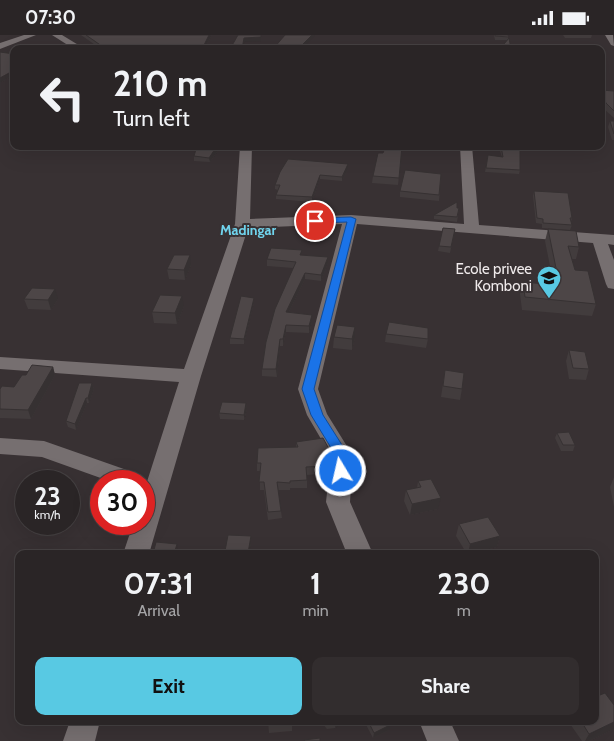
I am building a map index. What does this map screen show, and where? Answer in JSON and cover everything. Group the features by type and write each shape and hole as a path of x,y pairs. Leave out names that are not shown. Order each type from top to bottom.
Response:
{"street":[{"path":"0,46 32,35"},
{"path":"56,35 75,45"},
{"path":"609,35 614,43"},
{"path":"155,481 242,224 246,150"},
{"path":"466,150 472,228"},
{"path":"242,224 351,219 606,239 614,284"},
{"path":"351,219 308,389 317,415 342,456 338,502 358,550"},
{"path":"0,363 191,376"},
{"path":"0,446 44,449 102,470"},
{"path":"137,550 140,535"},
{"path":"79,741 84,725"},
{"path":"436,725 443,741"}],"building":[{"path":"86,35 209,35 204,45 100,45"},
{"path":"238,35 261,35 261,37 244,38 243,45 232,45"},
{"path":"285,35 312,35 302,45 276,45"},
{"path":"508,35 509,37 495,36"},
{"path":"509,38 510,45 503,45"},
{"path":"0,52 10,53 10,73 0,78"},
{"path":"605,90 614,91 614,111 606,103"},
{"path":"610,121 614,121 614,134"},
{"path":"196,150 214,150 209,158 194,156"},
{"path":"384,150 402,150 399,178 373,176 378,153 383,153"},
{"path":"502,150 520,150 520,170 486,168 488,155 503,157"},
{"path":"288,159 348,164 342,177 320,175 312,197 276,195 280,185 275,185"},
{"path":"405,170 441,174 439,195 400,191"},
{"path":"534,191 568,193 572,225 543,223 543,219 537,218"},
{"path":"457,202 457,208 459,208 457,217 434,215"},
{"path":"443,228 455,229 451,247 439,246"},
{"path":"548,229 576,231 579,247 568,246 575,270 588,271 596,304 525,297 523,282 556,285 554,268 556,268"},
{"path":"271,248 302,250 300,255 328,257 321,275 305,273 286,312 312,315 309,326 286,325 283,339 280,339 276,369 262,369 266,342 275,309 296,262 267,259"},
{"path":"174,255 190,255 184,270 167,269"},
{"path":"32,288 55,289 48,300 24,299"},
{"path":"160,295 182,296 175,313 152,312"},
{"path":"241,296 254,298 244,339 230,338"},
{"path":"389,322 428,328 428,339 386,334"},
{"path":"337,325 355,327 352,339 334,337"},
{"path":"569,350 585,352 589,369 573,368"},
{"path":"32,365 53,367 28,410 0,409 0,389 2,386 14,387 22,375 26,375"},
{"path":"445,370 464,373 462,389 443,386"},
{"path":"79,383 92,383 88,398 86,398 75,424 66,421"},
{"path":"222,402 246,403 244,415 219,413"},
{"path":"569,432 575,445 563,445 557,433"},
{"path":"323,438 329,449 327,466 306,467 307,480 290,481 290,483 277,482 281,511 268,512 264,482 259,482 261,463 257,463 258,448 298,447 296,442"},
{"path":"431,479 441,498 412,504 406,490 421,487 418,481"},
{"path":"488,517 500,536 470,544 459,524"},
{"path":"228,535 251,536 249,550 225,550"},
{"path":"156,542 177,544 175,550 154,550"},
{"path":"605,693 614,705 614,722 589,734 583,725 599,725 599,695"},
{"path":"370,725 390,725 374,733"},
{"path":"320,738 320,741 304,740"}],"place":[{"name":"Ecole privee Komboni","path":"549,299"}],"district":[{"name":"Madingar","path":"248,230"}],"route":[{"path":"315,221 351,219 308,389 317,415 342,456 341,471"}]}
